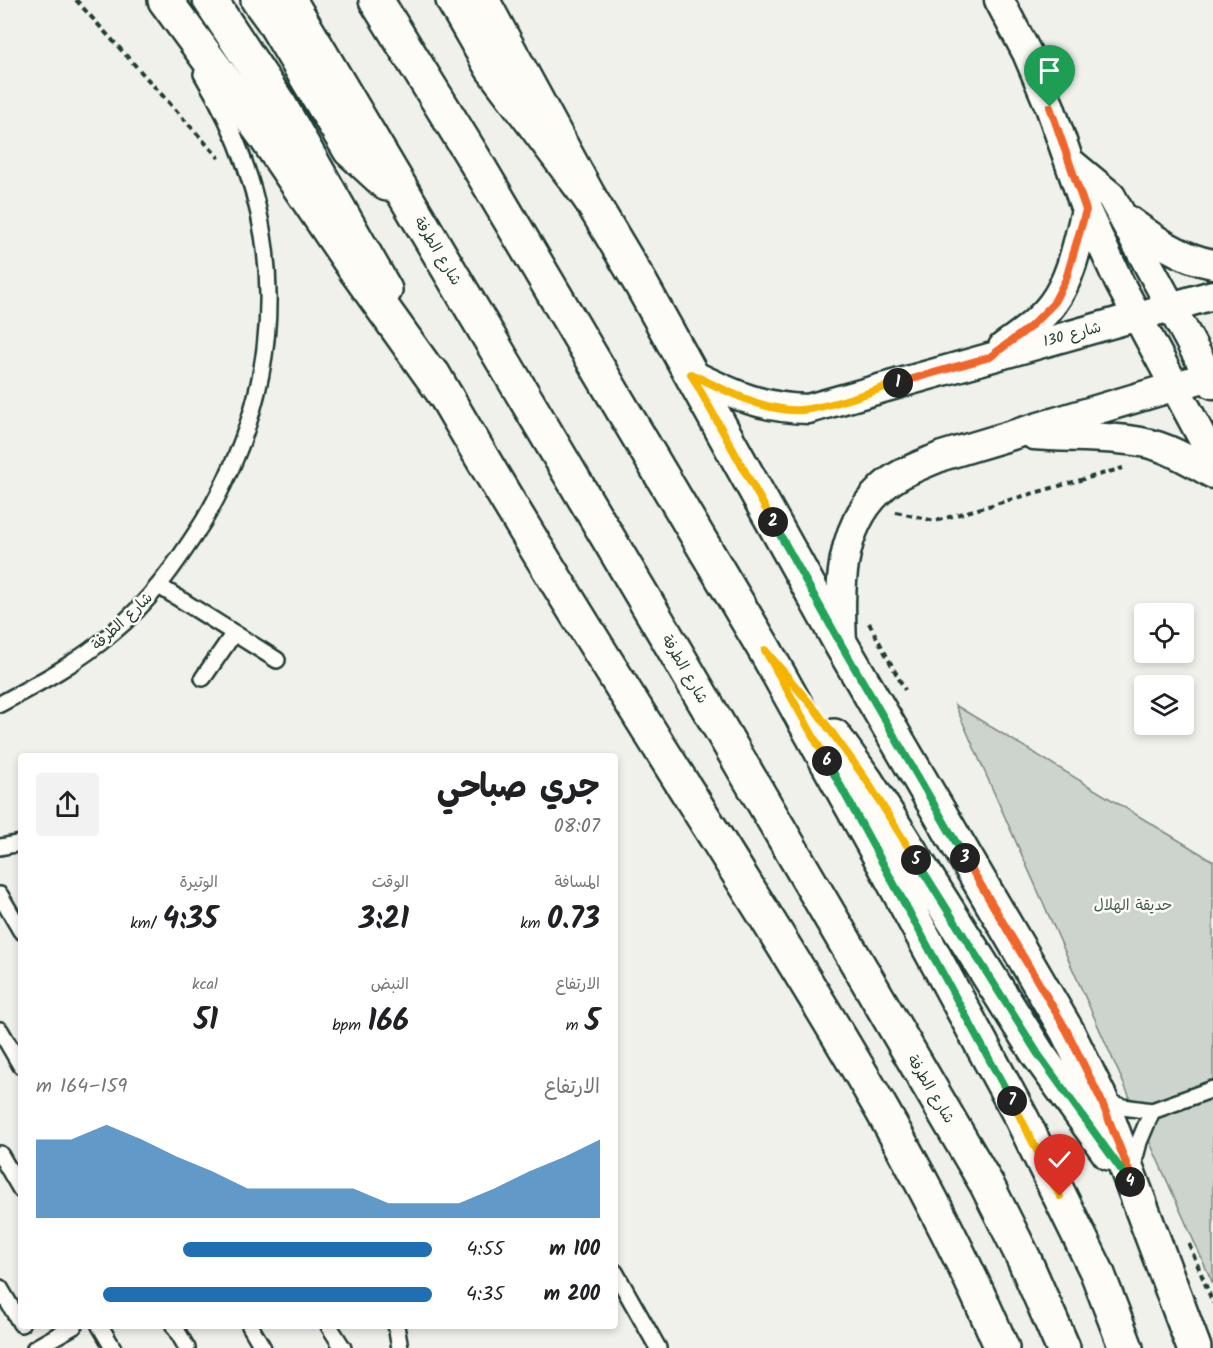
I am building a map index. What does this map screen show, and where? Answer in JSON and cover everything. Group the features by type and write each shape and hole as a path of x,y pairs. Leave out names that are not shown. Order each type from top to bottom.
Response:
{"main road":[{"path":"165,0 267,139 357,272 447,398"},
{"path":"210,0 279,104 447,398 613,672 829,1019 935,1208 1002,1348"},
{"path":"258,0 272,19 350,150 413,208"},
{"name":"شارع الطرفة","path":"289,0 671,644 987,1185 1024,1259 1063,1348"},
{"path":"376,0 470,152 765,650 1022,1119 1097,1272 1126,1348"},
{"path":"453,0 492,68 589,197"},
{"path":"482,0 589,197 691,374 842,646 1067,1031 1101,1100 1194,1348"},
{"path":"765,650 817,712 867,781 1038,1054 1134,1183"}],"street":[{"path":"999,0 1027,53 1050,107 1086,210 1119,282 1213,458"},
{"path":"842,646 840,592 844,559 851,533 863,510 881,489 908,471 942,456 1175,385 1211,378 1111,196 1070,162"},
{"path":"990,357 1030,327 1053,304 1066,279 1086,210"},
{"path":"1124,218 1155,240 1183,255 1213,264"},
{"name":"شارع 130","path":"691,374 743,398 782,408 808,409 1213,295"},
{"path":"1017,433 1056,437 1115,438 1143,442 1173,453 1213,474"}],"lane":[{"name":"شارع الطرفة","path":"0,704 59,672 86,654 120,626 159,586 183,553 223,486 248,426 258,394 264,361 269,300 264,245 255,203 243,162 210,88 156,0"},
{"path":"159,586 277,660"},
{"path":"203,678 234,633"},
{"path":"0,847 18,844"},
{"path":"0,895 18,926"},
{"path":"0,1030 18,1061"},
{"path":"1101,1100 1123,1107 1152,1111 1213,1089"},
{"path":"1134,1183 1139,1142 1152,1111"},
{"path":"0,1154 18,1185"},
{"path":"618,1277 658,1348"},
{"path":"0,1288 18,1318"},
{"path":"24,1329 35,1348 69,1329"},
{"path":"102,1329 113,1348"},
{"path":"176,1329 187,1348"},
{"path":"252,1329 263,1348"},
{"path":"331,1329 343,1348"},
{"path":"397,1329 400,1348"}],"path":[{"path":"76,0 226,167"},
{"path":"889,511 935,521 1149,460 1155,446"}],"green space":[{"name":"حديقة الهلال","path":"955,705 1213,861 1213,1284"}],"route":[{"path":"1050,107 1086,210 1066,279 1053,304 1030,327 990,357 808,409 782,408 743,398 691,374 842,646 1067,1031 1101,1100 1137,1191 1038,1054 867,781 817,712 765,650 988,1055 1060,1196"}]}
